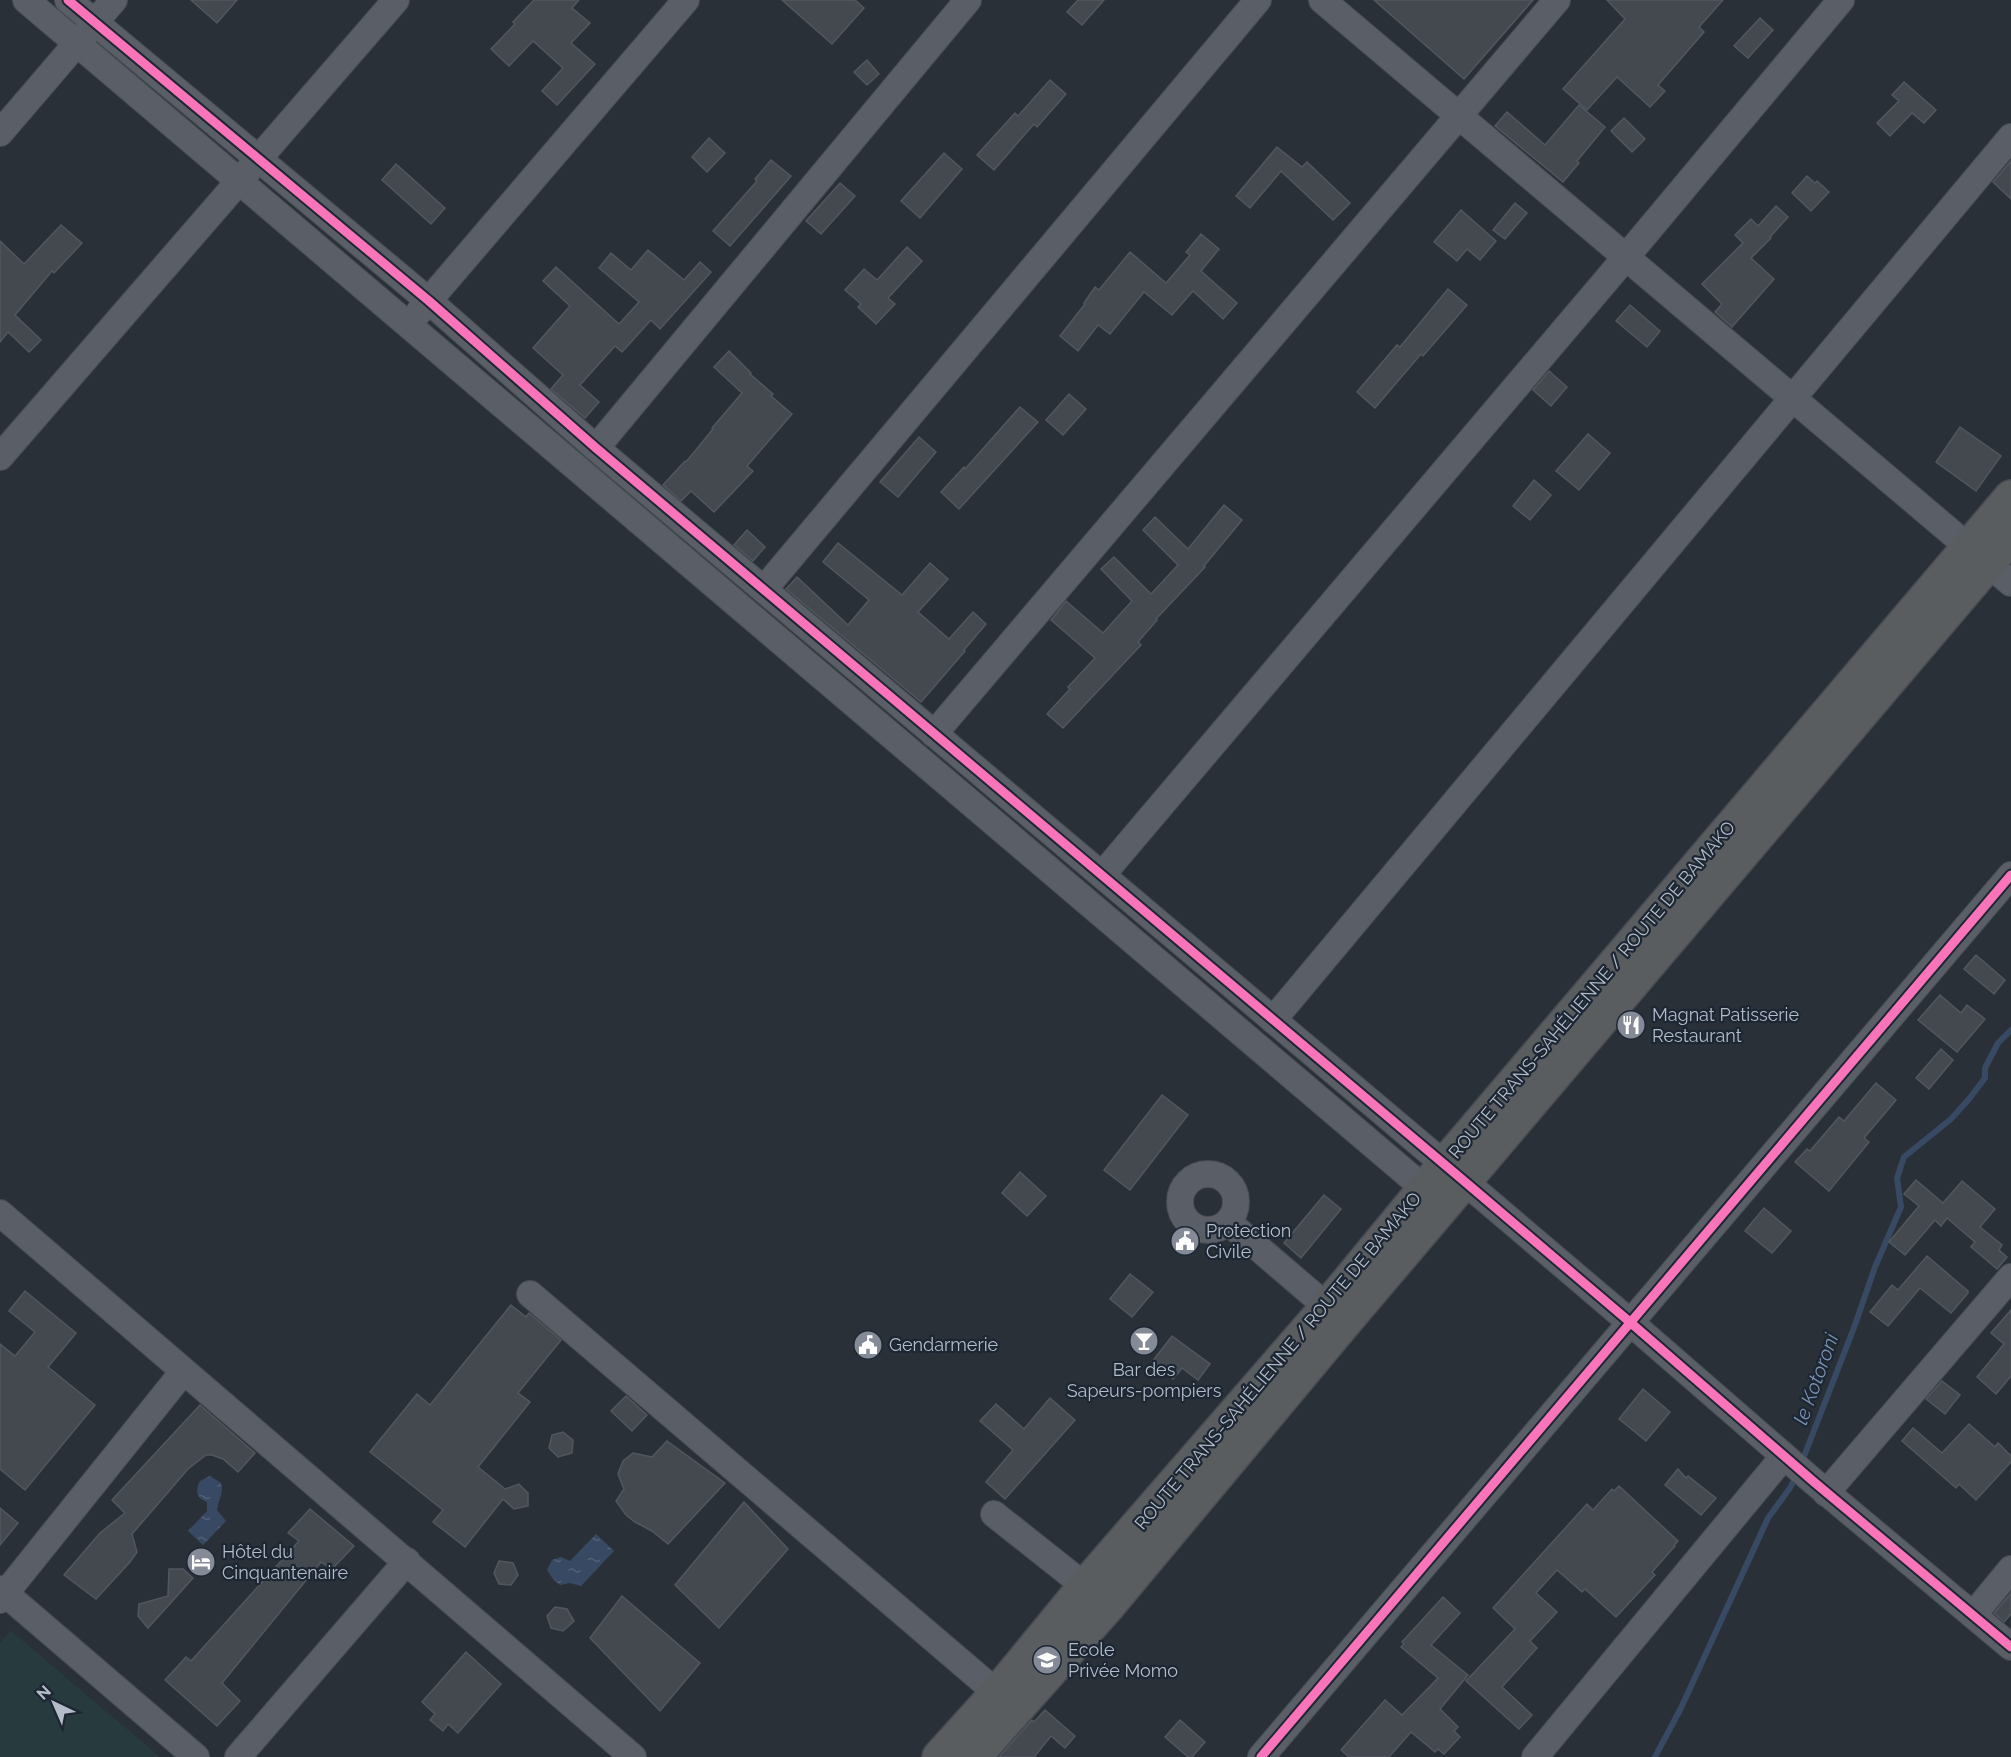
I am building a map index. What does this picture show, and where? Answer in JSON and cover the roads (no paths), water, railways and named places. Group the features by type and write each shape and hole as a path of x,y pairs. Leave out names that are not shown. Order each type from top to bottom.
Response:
{"highway":[{"name":"ROUTE TRANS-SAHÉLIENNE / ROUTE DE BAMAKO","path":"1989,565 2011,497"},
{"name":"ROUTE TRANS-SAHÉLIENNE / ROUTE DE BAMAKO","path":"974,1757 1097,1596 1444,1185 1989,565 2011,537"},
{"name":"ROUTE TRANS-SAHÉLIENNE / ROUTE DE BAMAKO","path":"939,1757 997,1693 1097,1596"}],"street":[{"path":"26,0 409,325 1444,1185 1631,1323 1820,1487 2011,1647"},
{"path":"68,0 429,301 596,448 765,588 934,734 1274,1020 1444,1185"},
{"path":"0,133 114,0"},
{"path":"0,457 396,0"},
{"path":"409,325 686,0"},
{"path":"596,448 968,0"},
{"path":"765,588 1258,0"},
{"path":"1322,0 1989,565"},
{"path":"934,734 1557,0"},
{"path":"1102,875 1841,0"},
{"path":"1274,1020 2011,137"},
{"path":"1261,1757 2011,875"},
{"path":"0,1213 633,1757"},
{"path":"1228,1222 1336,1315"},
{"path":"1820,1487 2011,1277"},
{"path":"530,1294 997,1693"},
{"path":"183,1372 2,1595 196,1757"},
{"path":"1535,1757 1784,1456"},
{"path":"994,1514 1097,1596"},
{"path":"238,1757 406,1561"},
{"path":"1973,1615 2011,1569"}],"water":[{"path":"210,1476 221,1483 217,1510 226,1521 203,1545 188,1531 207,1511 207,1502 199,1496 197,1488 200,1481"},
{"path":"596,1534 614,1551 581,1586 570,1583 560,1585 547,1570 552,1560 561,1557 570,1561"}],"waterway":[{"name":"le Kotoroni","path":"1801,1464 1875,1267 1901,1207 1897,1178 1904,1157 1951,1119 1969,1099 1985,1078 1985,1068 1998,1043 2011,1030"},
{"name":"le Kotoroni","path":"1655,1757 1681,1708 1768,1518 1790,1488 1797,1474"}],"place":[{"name":"Magnat Patisserie Restaurant","path":"1631,1025"},
{"name":"Protection Civile","path":"1185,1241"},
{"name":"Bar des Sapeurs-pompiers","path":"1144,1341"},
{"name":"Gendarmerie","path":"868,1345"},
{"name":"Hôtel du Cinquantenaire","path":"201,1562"},
{"name":"Ecole Privée Momo","path":"1047,1660"}]}
